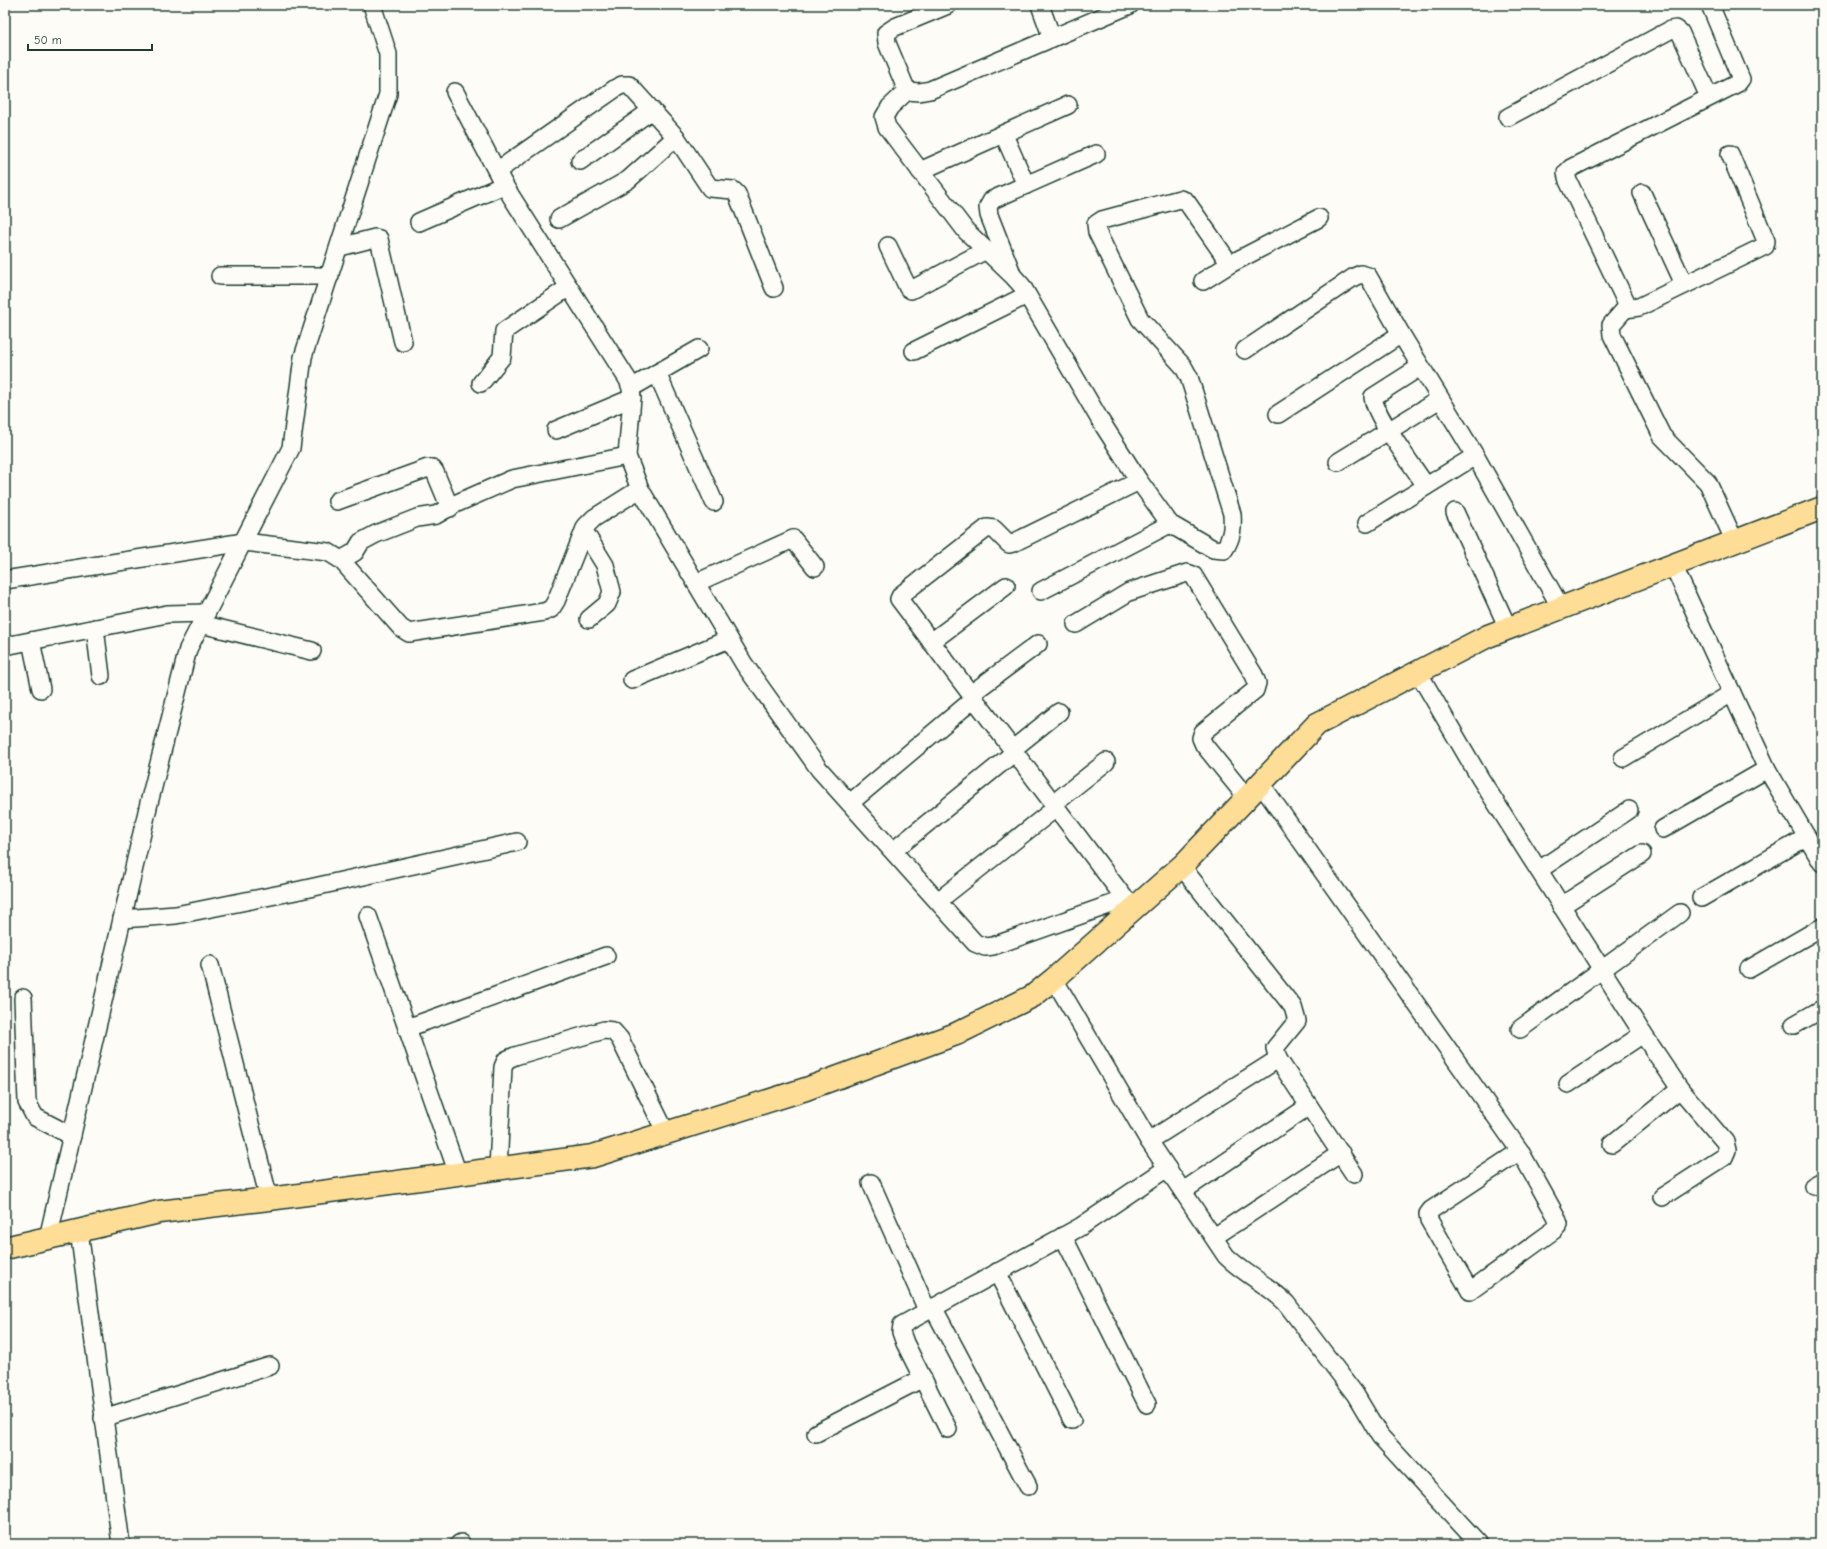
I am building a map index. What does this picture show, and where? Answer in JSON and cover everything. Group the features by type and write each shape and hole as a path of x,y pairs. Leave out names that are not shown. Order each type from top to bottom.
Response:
{"highway":[{"path":"5,1248 159,1212 269,1200 593,1156 806,1089 956,1034 1033,996 1054,979 1129,904 1182,867 1317,724 1488,636 1822,508"}],"street":[{"path":"48,1238 122,919 188,649 292,448 303,357 340,247 388,94 388,54 372,5"},
{"path":"907,91 887,43 886,33 895,27 948,5"},
{"path":"1040,5 1052,38"},
{"path":"1130,5 930,90 919,92 907,91 890,107 884,117 887,127 966,231 1013,276 1026,295 1100,420 1139,481 1170,524 1213,549 1224,550 1230,541 1232,514 1189,377 1183,366 1140,319 1097,232 1096,224 1102,220 1180,199 1186,200 1230,264"},
{"path":"1710,5 1741,79 1738,83 1571,168 1566,173 1568,181 1627,304 1625,309 1611,325 1612,335 1662,436 1708,483 1734,542"},
{"path":"1508,117 1670,30 1676,29 1680,32 1710,97"},
{"path":"419,222 500,178 622,85 629,85 676,137 710,188 733,190 736,194 774,288"},
{"path":"455,92 500,178 569,287 632,393 627,456 640,488 728,639 752,677 810,756 975,943 985,947 993,946 1129,904 1014,750 902,604 899,599 900,595 987,528 994,529 1009,544 1013,544 1139,481"},
{"path":"920,171 1004,135 1068,105"},
{"path":"580,161 652,110"},
{"path":"1004,135 1026,185"},
{"path":"559,219 621,185 676,137"},
{"path":"1013,276 989,215 988,207 992,200 1096,154"},
{"path":"1625,309 1639,306 1765,246 1766,241 1730,154"},
{"path":"1642,193 1684,284"},
{"path":"1203,281 1230,264 1319,218"},
{"path":"340,247 375,238 379,239 403,342"},
{"path":"888,246 908,288 911,290 986,250"},
{"path":"1245,350 1361,274 1368,276 1374,284 1420,367 1475,456 1561,608"},
{"path":"220,276 330,276"},
{"path":"481,383 502,357 504,331 569,287"},
{"path":"914,351 1026,295"},
{"path":"1278,414 1401,334"},
{"path":"556,430 632,393 657,373 699,349"},
{"path":"1420,367 1372,397 1373,402 1389,430 1426,486"},
{"path":"657,373 714,502"},
{"path":"1338,462 1440,399"},
{"path":"341,560 355,552 361,542 376,534 417,518 436,515 456,504 521,477 627,456"},
{"path":"1367,523 1475,456"},
{"path":"337,501 428,468 432,468 450,508"},
{"path":"5,580 244,542 328,552 341,560 401,628 409,632 417,633 544,612 551,609 584,531 594,518 640,488"},
{"path":"1455,512 1508,628"},
{"path":"1041,591 1170,524"},
{"path":"584,531 605,565 612,592 607,604 589,619"},
{"path":"696,583 793,539 797,542 815,567"},
{"path":"1673,565 1767,769 1822,863"},
{"path":"1076,624 1136,588 1187,573 1193,575 1254,675 1257,683 1255,690 1203,732 1201,738 1204,745 1254,791 1520,1151 1559,1224 1474,1290 1470,1291 1429,1220 1428,1214 1430,1210 1520,1151"},
{"path":"931,642 1006,586"},
{"path":"5,646 167,614 203,619 312,650"},
{"path":"95,628 101,676"},
{"path":"632,680 728,639"},
{"path":"31,641 41,689"},
{"path":"850,803 973,696 1038,644"},
{"path":"1418,672 1480,778 1643,1034 1680,1089 1725,1142 1727,1150 1724,1157 1662,1197"},
{"path":"1623,758 1732,693"},
{"path":"893,851 1059,712"},
{"path":"938,901 1106,762"},
{"path":"1663,829 1767,769"},
{"path":"1539,870 1629,810"},
{"path":"1701,898 1807,837"},
{"path":"122,919 176,915 296,891 517,842"},
{"path":"1561,906 1642,854"},
{"path":"1182,867 1293,1007 1297,1021 1275,1048 1278,1059 1354,1174"},
{"path":"1520,1029 1603,971 1680,913"},
{"path":"368,916 458,1174"},
{"path":"1749,968 1822,927"},
{"path":"407,1028 606,956"},
{"path":"210,965 269,1200"},
{"path":"1054,979 1149,1141 1214,1238 1235,1264 1279,1296 1286,1303 1355,1394 1380,1436 1478,1544"},
{"path":"22,998 27,1102 35,1117 72,1136"},
{"path":"1794,1025 1822,1009"},
{"path":"498,1169 503,1067 506,1060 604,1030 613,1031 620,1039 666,1133"},
{"path":"1568,1084 1643,1034"},
{"path":"1149,1141 1278,1059"},
{"path":"1612,1144 1680,1089"},
{"path":"1183,1191 1309,1106"},
{"path":"1214,1238 1341,1153"},
{"path":"948,1429 901,1332 902,1324 1080,1227 1167,1168"},
{"path":"871,1183 930,1309 1028,1486"},
{"path":"79,1230 121,1544"},
{"path":"1063,1236 1147,1404"},
{"path":"997,1272 1072,1420"},
{"path":"103,1418 270,1366"},
{"path":"816,1433 923,1378"}]}
